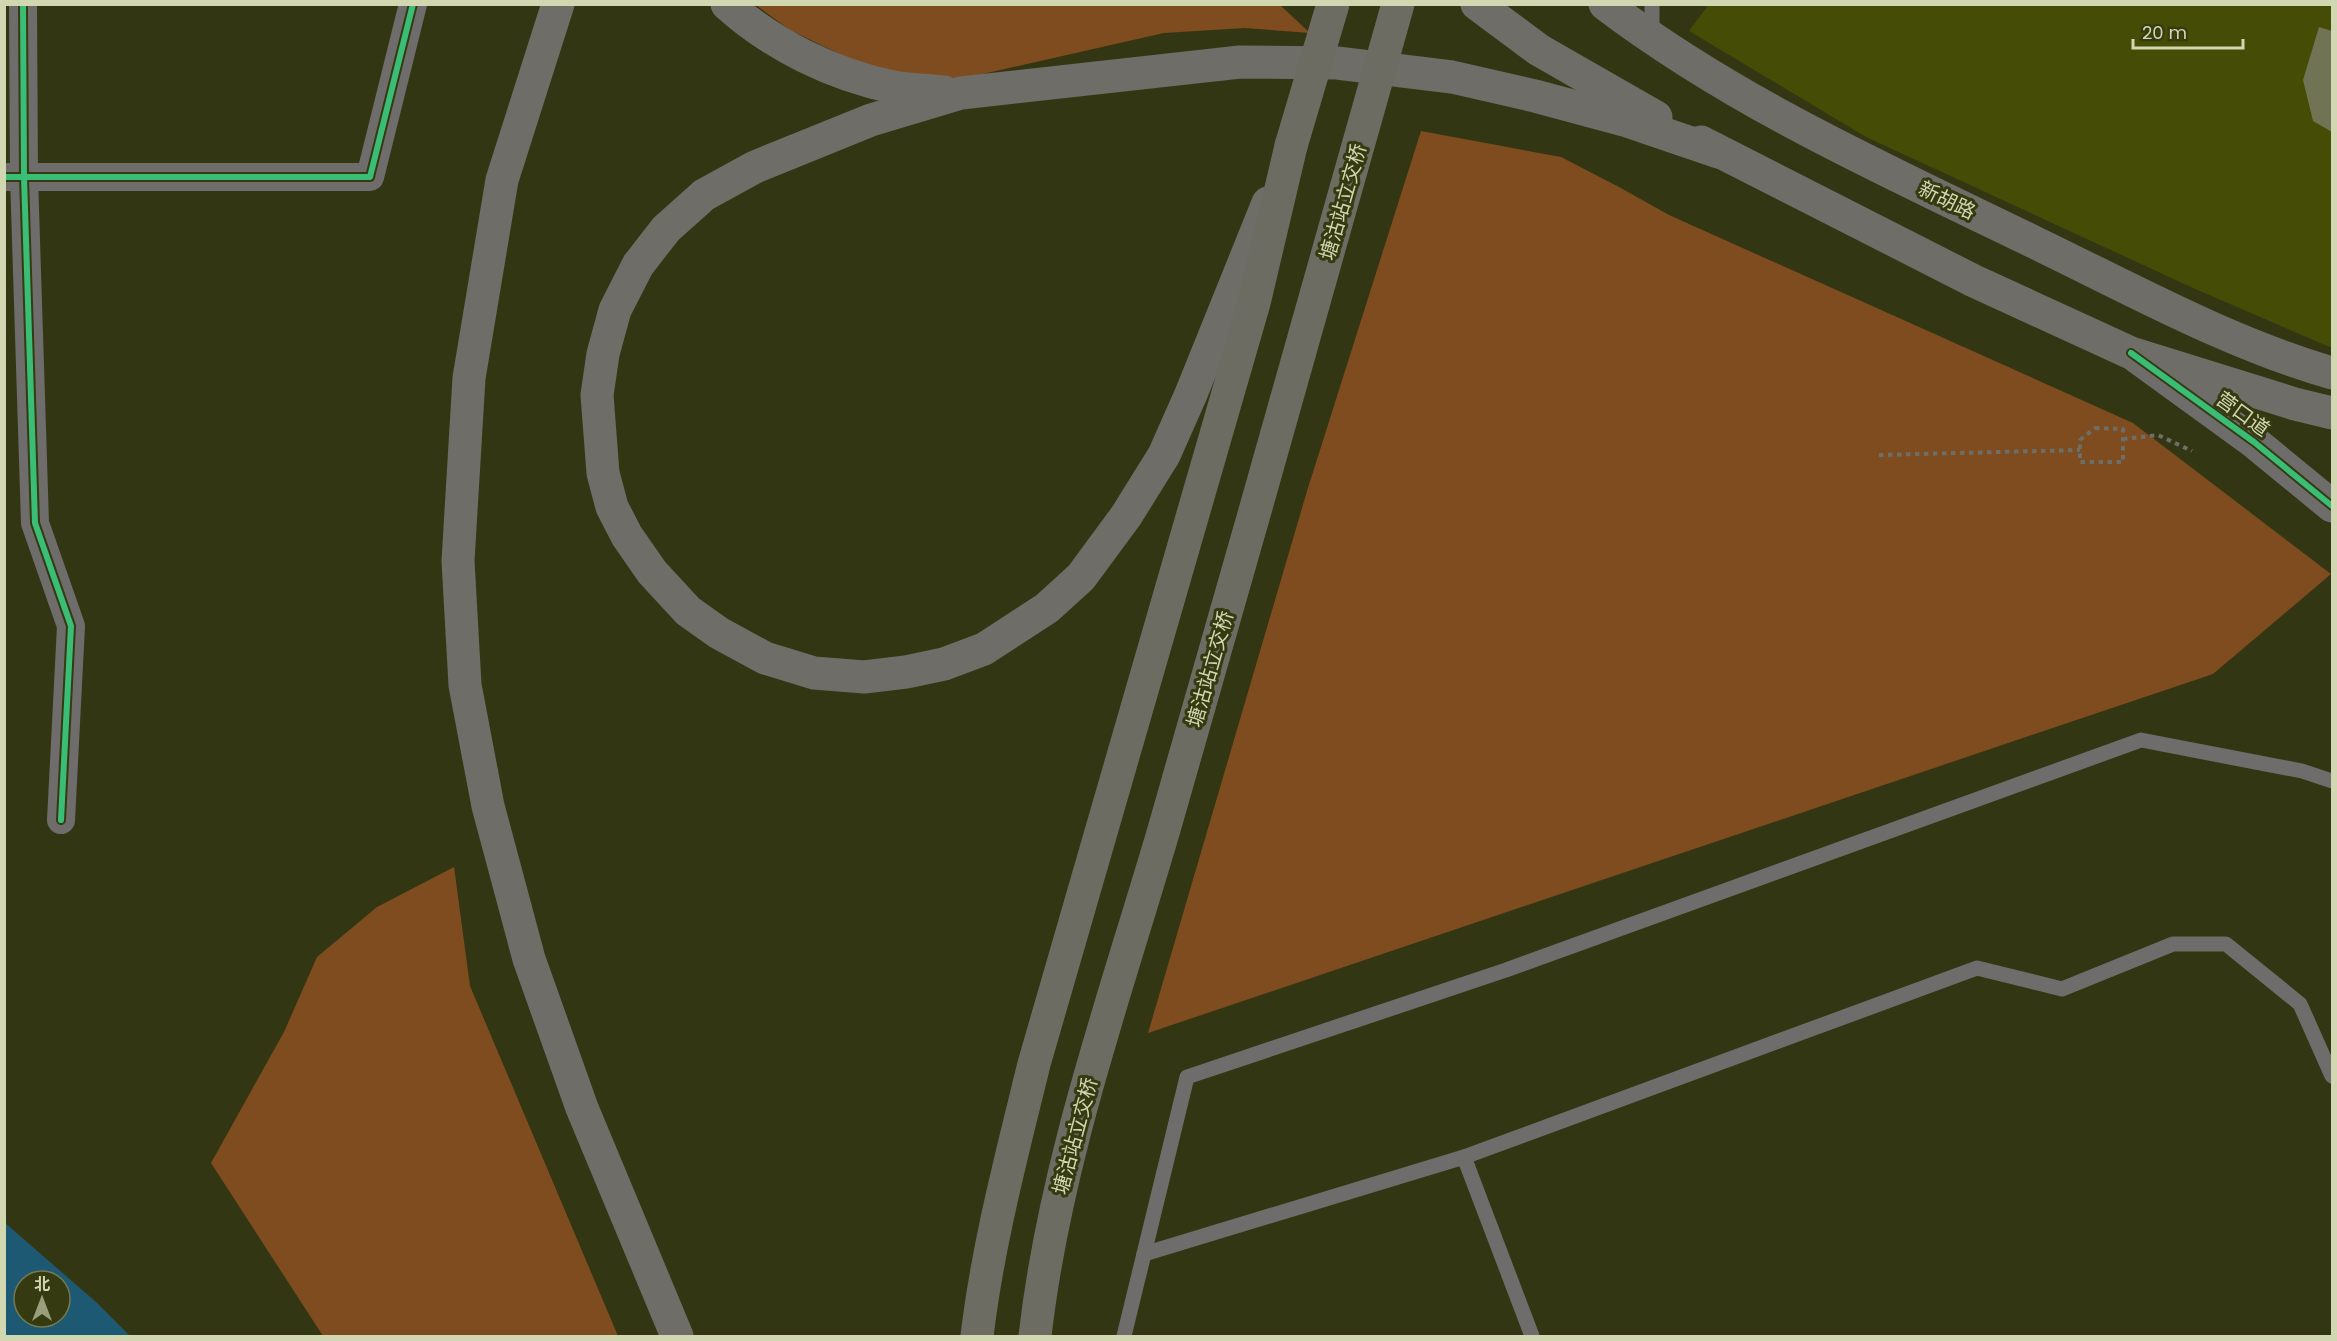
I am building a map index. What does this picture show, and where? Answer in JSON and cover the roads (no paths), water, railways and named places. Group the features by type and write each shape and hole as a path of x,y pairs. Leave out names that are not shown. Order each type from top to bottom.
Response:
{"main road":[{"path":"558,4 502,180 469,378 458,561 465,685 488,806 529,959 582,1108 676,1336"},
{"path":"727,4 741,17 797,52 841,71 894,87 961,93"},
{"path":"977,1336 982,1292 1034,1064 1254,303 1291,146 1333,4"},
{"name":"塘沽站立交桥","path":"1035,1336 1052,1228 1075,1127 1138,918 1398,4"},
{"path":"1477,4 1539,50 1718,152 1974,280 2131,353 2285,401 2332,413"},
{"name":"新胡路","path":"1605,4 1652,40 1759,105 1918,186 2232,336 2319,369"},
{"path":"1291,146 1191,394 1160,462 1126,516 1081,577 1047,608 984,649 944,664 906,672 864,677 814,673 775,661 719,633 688,611 652,572 627,536 612,507 603,473 597,395 603,354 615,310 638,265 666,229 704,195 755,167 871,120 961,93 1240,62 1337,63 1452,77 1535,96 1624,120 1718,152"}],"street":[{"path":"23,4 14,177 35,523 71,626 61,820"},
{"path":"14,177 370,177 413,4"},
{"name":"营口道","path":"2131,353 2254,442 2332,506"},
{"path":"2319,369 2332,386"}],"lane":[{"path":"1652,40 1653,4"},
{"path":"1124,1336 1187,1077 1506,970 2141,740 2302,771 2332,781"},
{"path":"1144,1254 1464,1156 1977,968 2062,989 2173,944 2226,944 2300,1004 2332,1076"},
{"path":"1464,1156 1532,1336"}],"water":[{"path":"4,1222 58,1269 12,1269 12,1329 72,1329 72,1281 130,1336 5,1336"}]}
